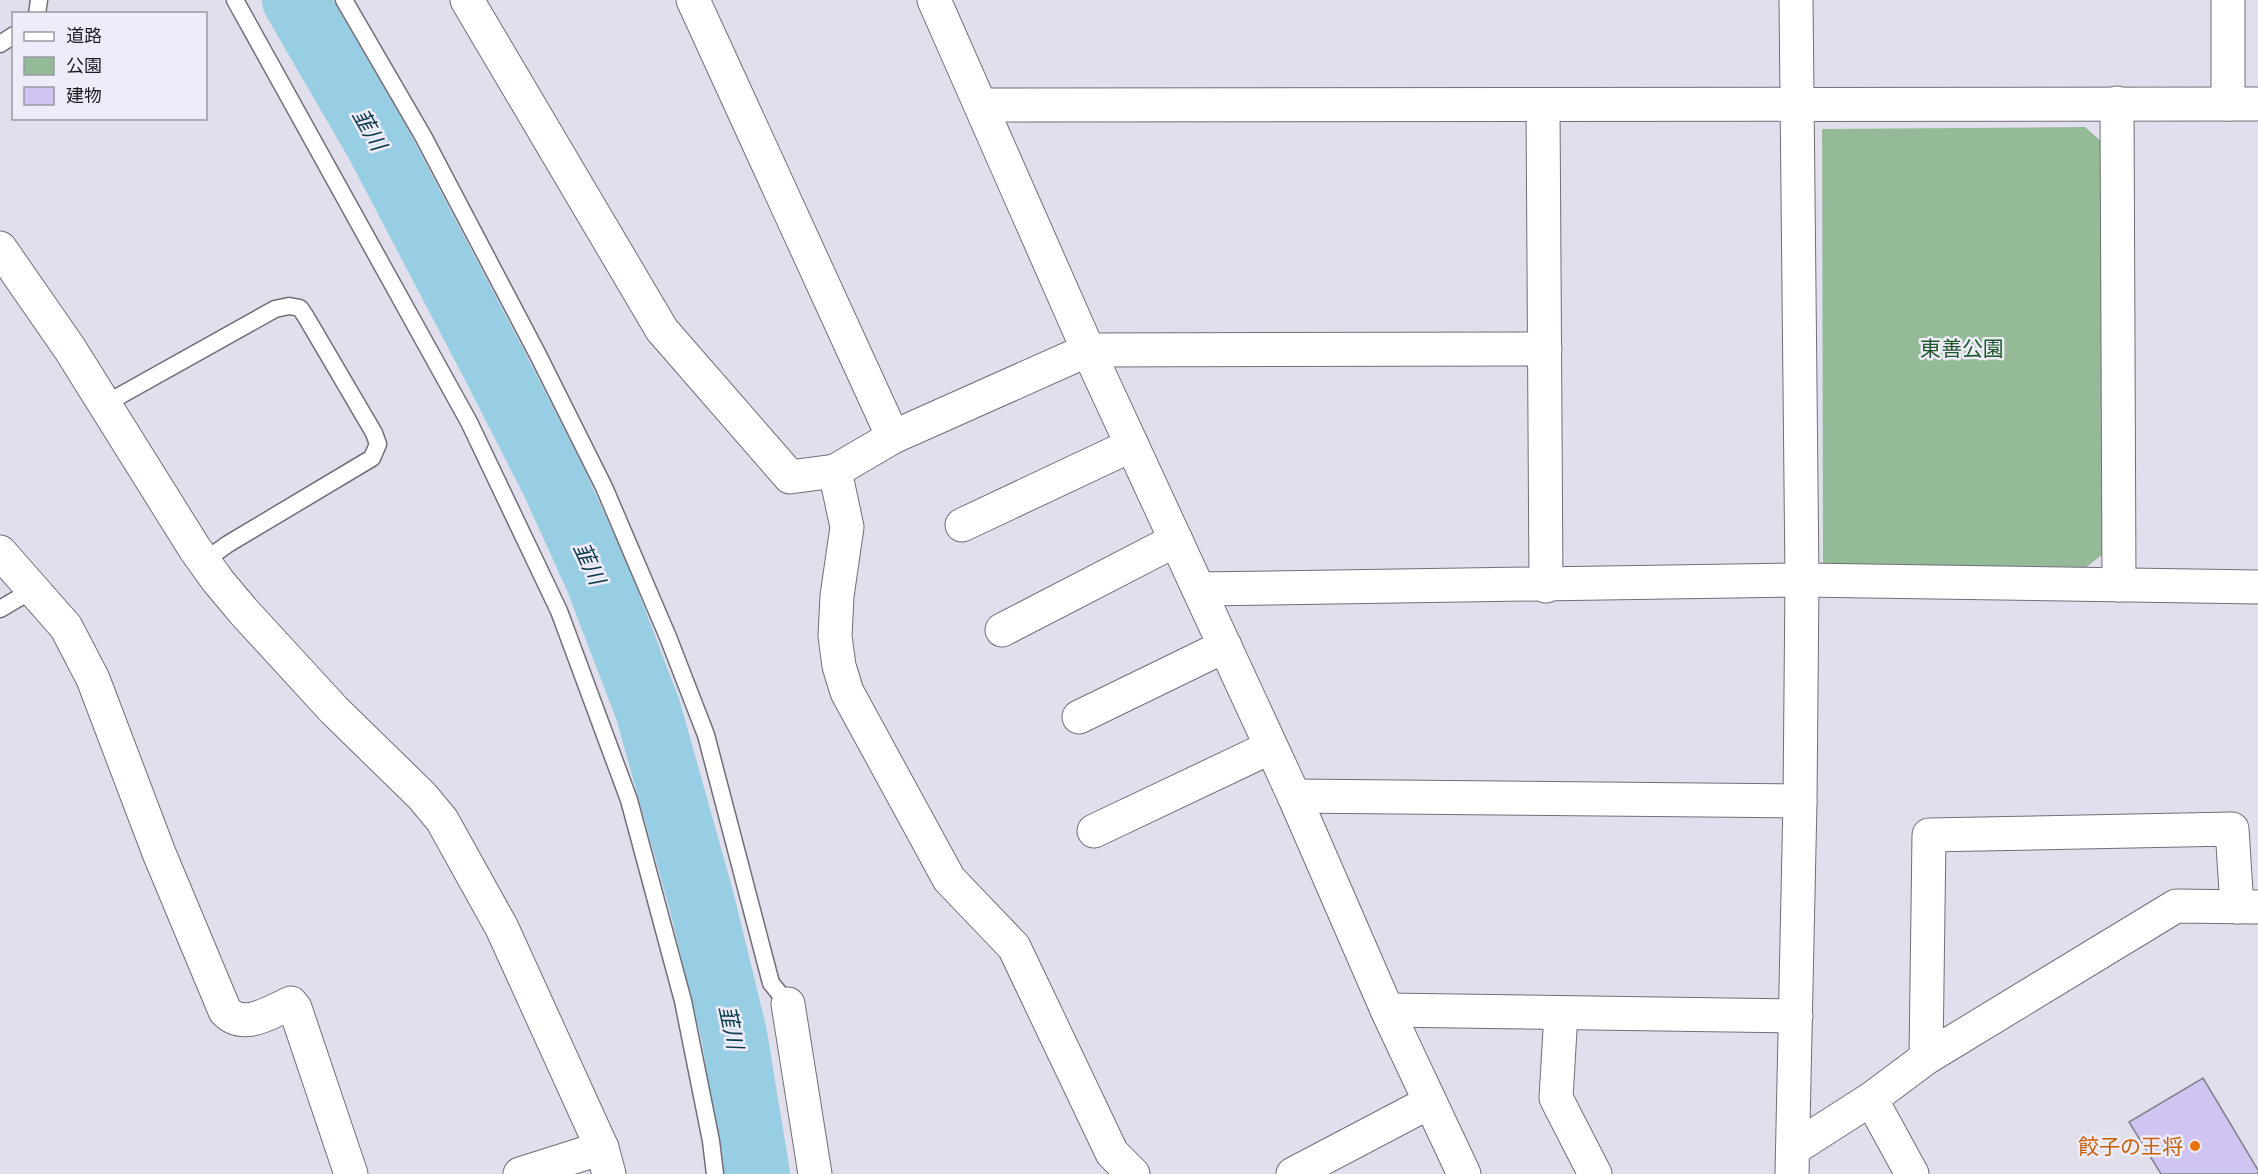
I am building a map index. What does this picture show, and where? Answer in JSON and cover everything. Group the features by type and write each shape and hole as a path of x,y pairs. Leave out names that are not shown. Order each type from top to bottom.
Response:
{"street":[{"path":"467,0 662,330 790,477 835,471 893,437 1088,350 1545,349"},
{"path":"693,0 893,437"},
{"path":"934,0 1088,350 1294,796 1387,1010 1464,1174"},
{"path":"1793,1161 1802,580 1796,0"},
{"path":"981,105 2243,104 2228,0"},
{"path":"2117,103 2120,585"},
{"path":"1543,105 1546,586"},
{"path":"5,263 105,404 218,580 334,710 422,796 442,820 502,928 605,1161 520,1174"},
{"path":"962,525 1132,445"},
{"path":"835,471 848,527 837,596 835,636 839,666 847,692 950,879 1014,947 1112,1153 1133,1174"},
{"path":"1002,630 1176,540"},
{"path":"0,552 66,627 93,679 159,853 225,1011 232,1019 244,1021 291,1004 295,1008 351,1174"},
{"path":"1199,589 1546,586 1802,580 2258,586"},
{"path":"1079,717 1225,646"},
{"path":"1094,831 1271,747"},
{"path":"1294,796 1800,801"},
{"path":"1793,1161 1926,1058 2176,906 2247,907 2232,829 1929,835 1926,1058"},
{"path":"788,1004 815,1174"},
{"path":"1387,1010 1796,1016"},
{"path":"1561,1013 1556,1098 1594,1174"},
{"path":"1871,1099 1912,1174"},
{"path":"1293,1174 1430,1102"}],"lane":[{"path":"235,0 469,422 559,611 629,800 683,1001 711,1141 715,1174"},
{"path":"344,0 428,146 537,353 604,487 668,637 706,735 771,983 788,1004"},
{"path":"105,404 275,309 290,306 300,308 306,317 374,433 378,444 372,458 228,544 204,561"},
{"path":"0,609 34,589"}],"green space":[{"name":"東善公園","path":"2085,127 2101,141 2102,555 2081,571 1823,570 1822,129"}],"building":[{"path":"2203,1078 2258,1170 2258,1174 2161,1174 2129,1122"}],"waterway":[{"name":"韮川","path":"295,0 378,143 497,370 555,484 598,579 648,710 701,899 734,1034 757,1174"}],"place":[{"name":"餃子の王将","path":"2195,1146"}]}
